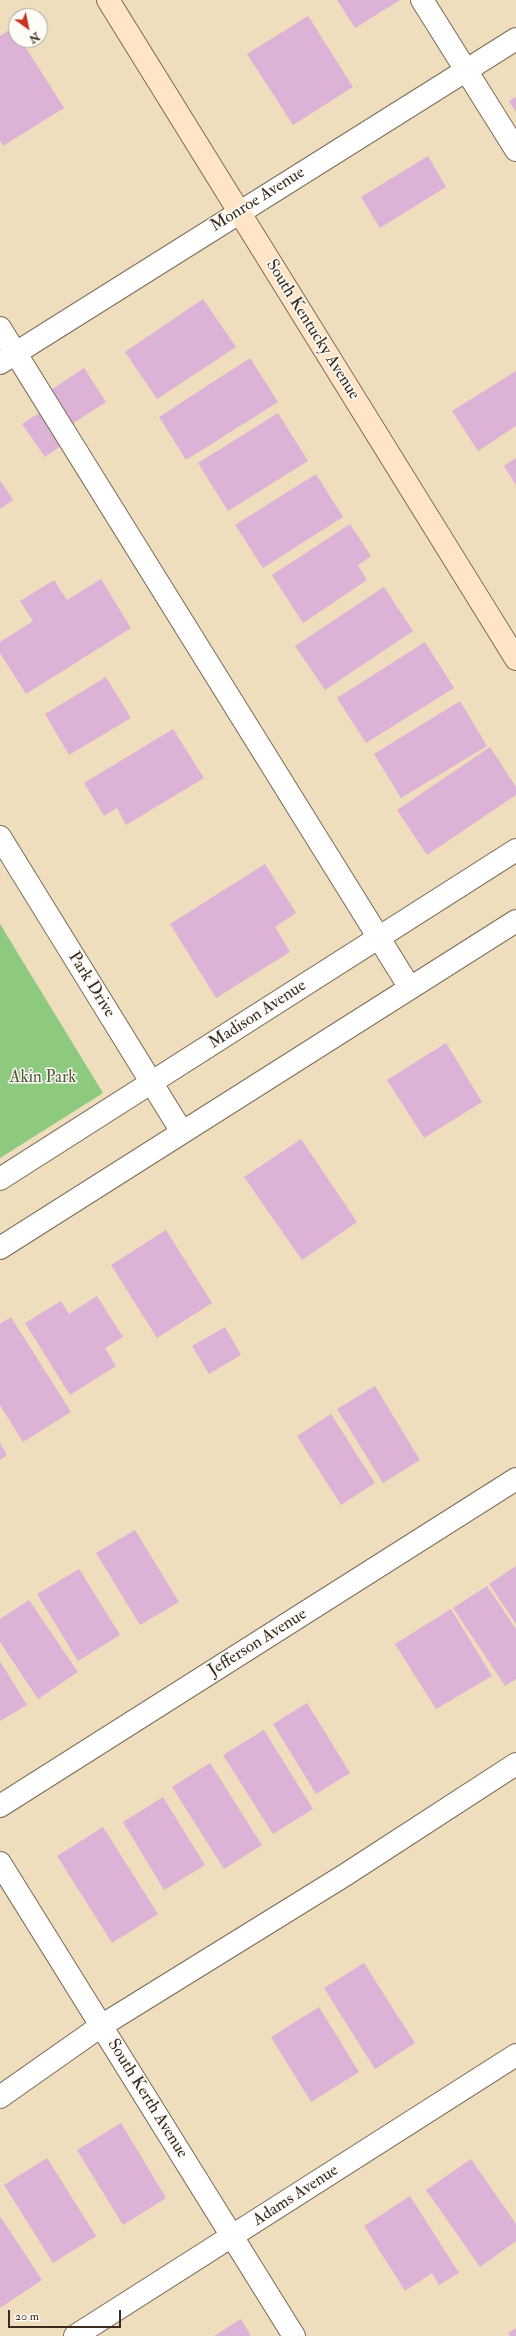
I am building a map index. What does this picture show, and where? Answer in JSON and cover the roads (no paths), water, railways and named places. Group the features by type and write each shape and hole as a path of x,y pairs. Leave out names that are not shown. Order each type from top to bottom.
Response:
{"street":[{"name":"South Kentucky Avenue","path":"108,0 516,659"},
{"path":"422,0 465,71 516,150"},
{"name":"Monroe Avenue","path":"8,358 516,39"},
{"path":"0,328 8,358 380,937 410,988"},
{"name":"Park Drive","path":"0,837 182,1132"},
{"name":"Madison Avenue","path":"0,1179 516,850"},
{"path":"0,1248 516,920"},
{"name":"Jefferson Avenue","path":"0,1806 516,1479"},
{"path":"0,2097 101,2026 345,1874 516,1764"},
{"name":"South Kerth Avenue","path":"0,1863 294,2336"},
{"name":"Adams Avenue","path":"75,2336 516,2055"}],"park label":[{"name":"Akin Park","path":"43,1078"}]}
